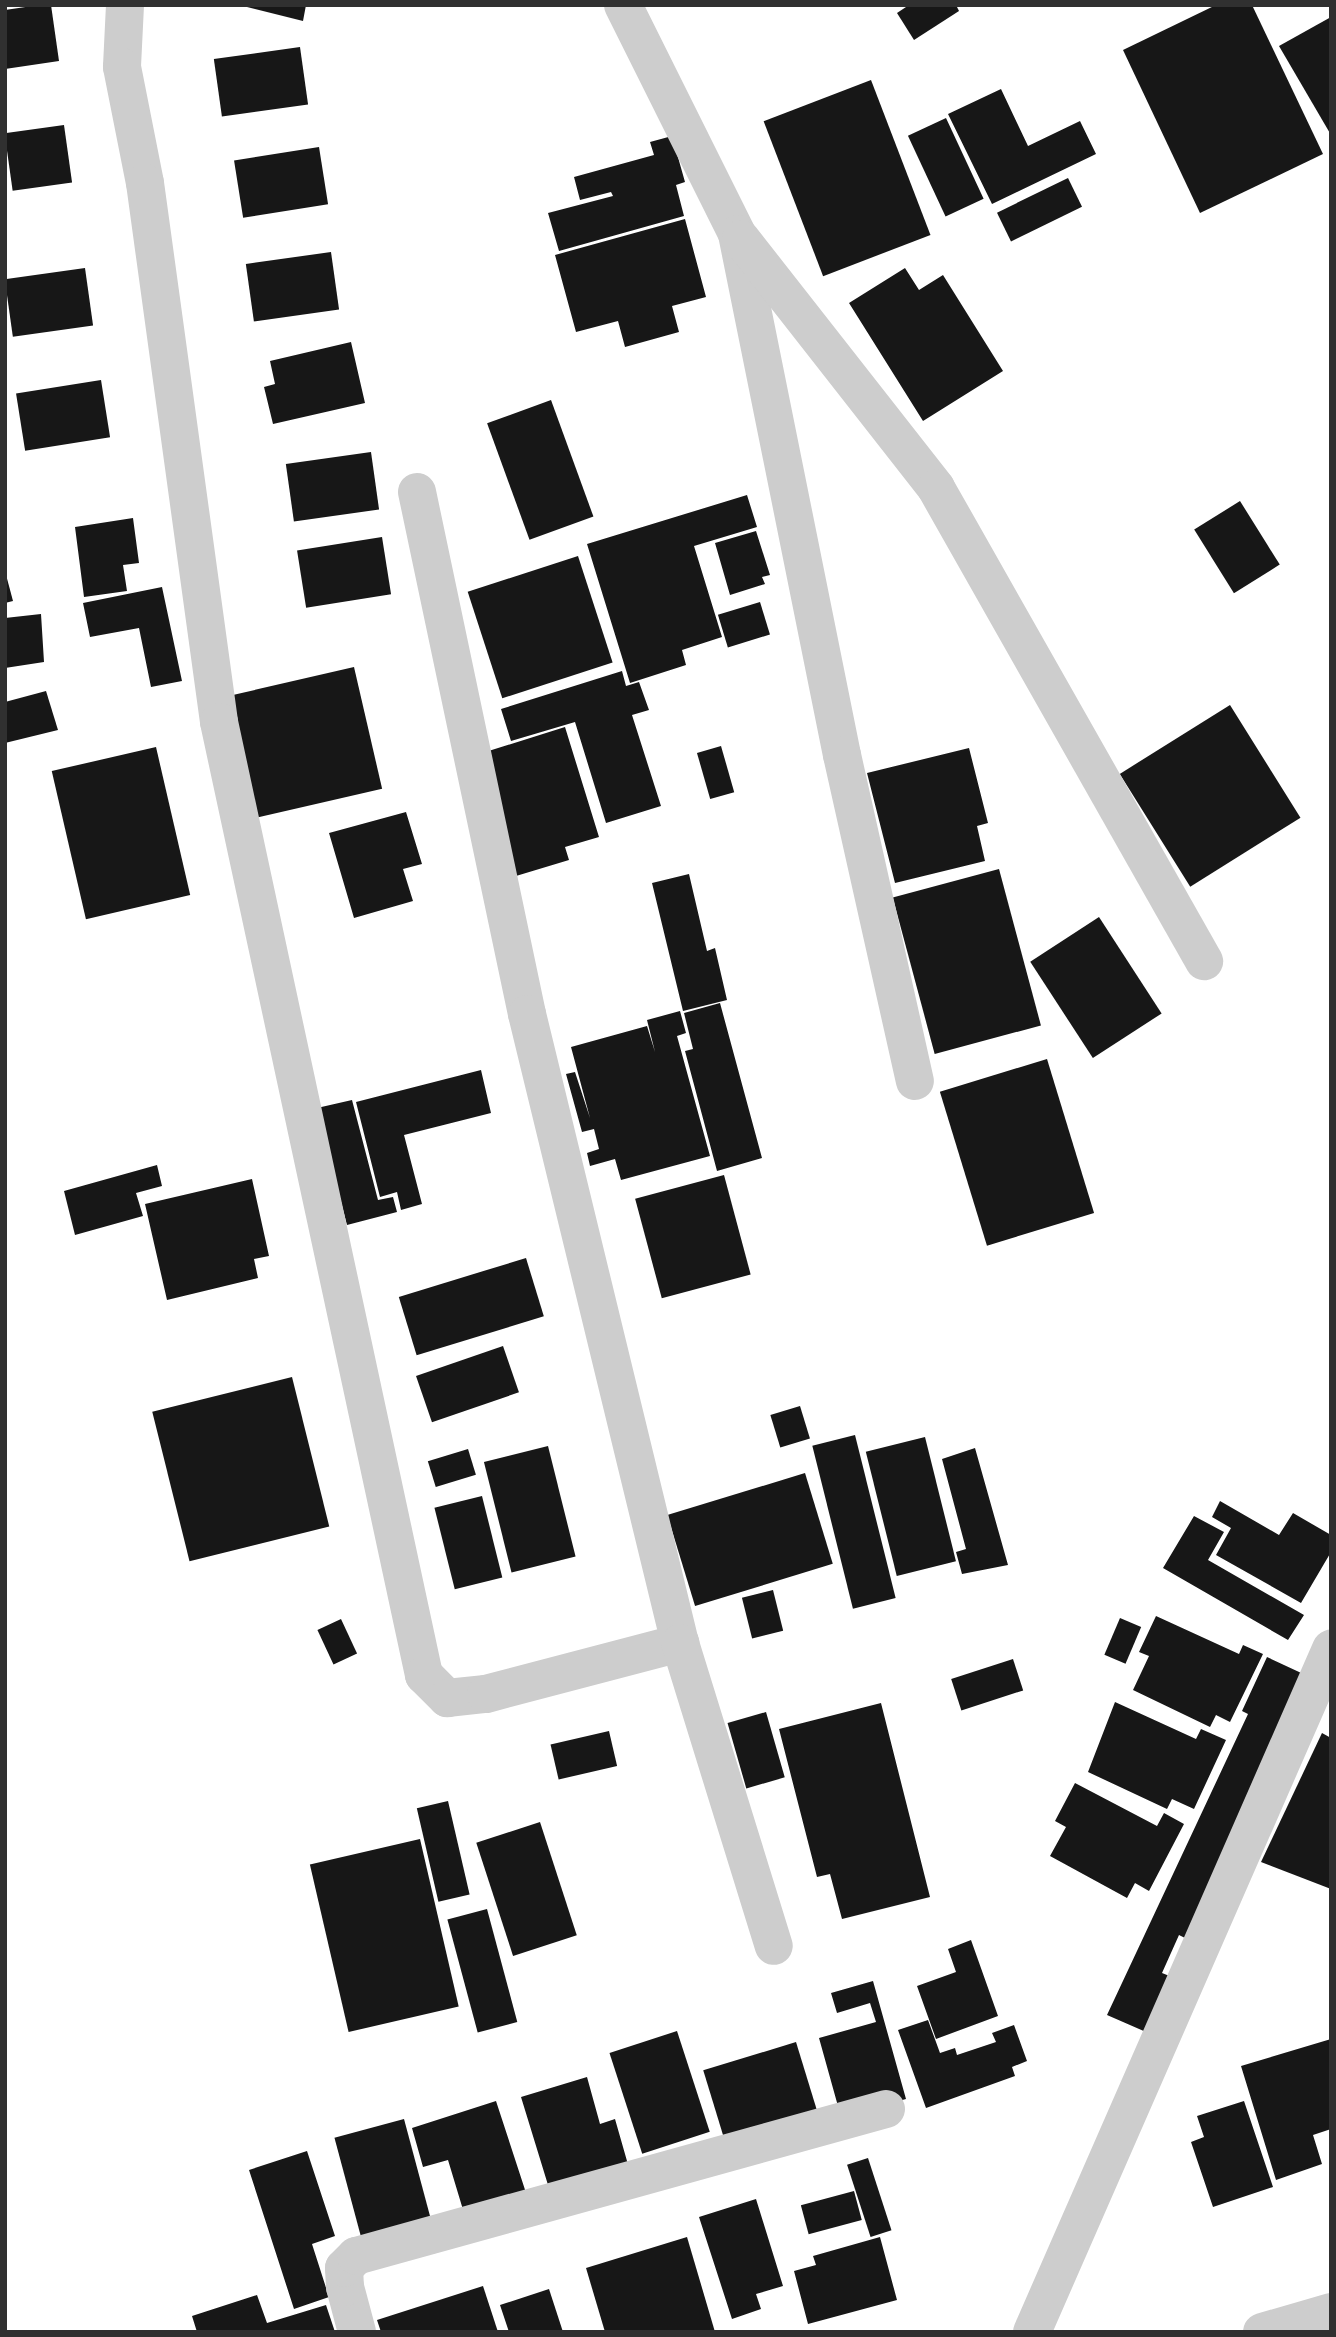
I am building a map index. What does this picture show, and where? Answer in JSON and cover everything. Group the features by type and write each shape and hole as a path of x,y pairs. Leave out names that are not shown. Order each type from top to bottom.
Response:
{"street":[{"path":"125,5 122,67 145,183 219,722 424,1675 447,1698 486,1694 680,1643"},
{"path":"623,5 737,234 936,488 1204,961"},
{"path":"737,234 842,755 915,1081"},
{"path":"417,492 527,1014 680,1643 774,1946"},
{"path":"1032,2332 1331,1649"},
{"path":"357,2332 345,2287 344,2268 356,2256 886,2109"},
{"path":"1262,2332 1331,2312"}],"building":[{"path":"51,5 59,61 5,69 5,10"},
{"path":"239,5 306,5 303,21"},
{"path":"909,5 956,5 959,11 914,40 897,13"},
{"path":"1216,5 1252,5 1323,154 1200,213 1123,50"},
{"path":"1331,17 1331,135 1279,46"},
{"path":"300,47 308,104 222,117 214,59"},
{"path":"871,80 930,235 823,276 764,121"},
{"path":"1001,89 1028,146 1080,121 1096,154 992,204 948,114"},
{"path":"946,118 984,199 946,216 908,136"},
{"path":"64,125 72,182 13,191 5,133"},
{"path":"672,136 685,182 676,185 684,216 559,251 548,213 613,196 611,192 580,200 574,177 654,155 650,142"},
{"path":"319,147 328,204 243,218 234,160"},
{"path":"1068,178 1082,207 1011,241 997,213"},
{"path":"685,219 706,297 672,306 679,332 625,347 618,321 576,332 555,255"},
{"path":"331,252 339,309 254,321 246,264"},
{"path":"85,268 93,325 13,337 5,279"},
{"path":"905,268 919,290 943,275 1003,371 923,421 849,303"},
{"path":"351,342 365,403 273,424 264,387 275,384 270,361"},
{"path":"101,380 110,437 25,451 16,393"},
{"path":"551,400 593,517 530,540 487,423"},
{"path":"371,452 379,509 294,521 286,464"},
{"path":"747,495 757,527 694,546 722,637 682,650 686,665 630,683 587,544"},
{"path":"1240,501 1280,565 1234,593 1194,530"},
{"path":"133,518 139,563 123,565 127,591 84,597 75,527"},
{"path":"756,531 770,575 762,577 765,584 730,595 715,543"},
{"path":"382,537 391,594 306,608 297,550"},
{"path":"578,556 613,663 502,698 468,592"},
{"path":"5,571 13,601 5,603"},
{"path":"162,587 182,681 151,687 139,628 90,637 83,603"},
{"path":"760,602 770,635 728,647 718,615"},
{"path":"41,614 44,662 5,668 5,618"},
{"path":"354,667 382,789 247,820 219,698"},
{"path":"622,671 626,686 639,682 649,710 632,715 661,806 606,823 575,722 511,741 501,709"},
{"path":"46,691 58,730 5,743 5,702"},
{"path":"1230,705 1300,818 1190,887 1120,774"},
{"path":"565,727 599,837 565,847 569,860 516,876 479,754"},
{"path":"721,746 734,792 710,799 697,753"},
{"path":"156,747 190,895 86,919 52,771"},
{"path":"969,748 988,823 977,826 985,861 895,883 867,773"},
{"path":"406,812 422,864 403,869 413,901 354,918 329,833"},
{"path":"999,869 1041,1025 935,1054 893,897"},
{"path":"689,874 707,951 715,948 727,1000 683,1011 652,883"},
{"path":"1099,917 1162,1013 1093,1058 1030,962"},
{"path":"720,1003 762,1158 717,1171 685,1051 693,1049 684,1013"},
{"path":"680,1011 686,1033 677,1036 710,1156 621,1180 615,1159 590,1166 587,1153 599,1149 594,1129 582,1132 566,1074 575,1072 590,1118 571,1047 647,1026 655,1052 647,1020"},
{"path":"1047,1059 1094,1213 987,1246 940,1092"},
{"path":"481,1070 491,1113 404,1135 422,1204 401,1210 397,1192 380,1197 356,1102"},
{"path":"352,1100 378,1200 393,1197 397,1212 347,1225 317,1108"},
{"path":"157,1165 162,1186 136,1193 143,1216 75,1235 64,1191"},
{"path":"724,1175 751,1274 662,1298 635,1199"},
{"path":"252,1179 269,1256 254,1259 258,1278 167,1300 145,1204"},
{"path":"526,1258 544,1316 417,1355 399,1297"},
{"path":"503,1346 519,1392 432,1422 416,1376"},
{"path":"292,1377 329,1526 190,1561 152,1412"},
{"path":"800,1406 810,1439 780,1448 770,1415"},
{"path":"855,1435 896,1598 853,1609 812,1446"},
{"path":"925,1437 956,1561 897,1576 866,1452"},
{"path":"548,1446 576,1557 512,1573 484,1462"},
{"path":"975,1448 1008,1565 962,1574 956,1552 966,1549 942,1459"},
{"path":"468,1449 476,1475 436,1487 428,1461"},
{"path":"805,1473 833,1564 695,1606 667,1515"},
{"path":"482,1496 502,1578 455,1589 434,1508"},
{"path":"1220,1501 1279,1535 1293,1513 1331,1535 1331,1552 1301,1603 1216,1555 1231,1528 1212,1517"},
{"path":"1194,1516 1224,1532 1208,1560 1304,1615 1288,1640 1163,1568"},
{"path":"773,1590 783,1631 752,1638 742,1598"},
{"path":"1156,1616 1239,1654 1243,1645 1263,1654 1230,1722 1216,1715 1210,1727 1133,1690 1149,1656 1139,1652"},
{"path":"1120,1618 1141,1627 1126,1664 1104,1655"},
{"path":"341,1619 357,1653 333,1664 317,1630"},
{"path":"1267,1657 1312,1678 1189,1940 1179,1935 1162,1973 1172,1977 1146,2032 1107,2015 1248,1714 1242,1711"},
{"path":"1013,1659 1023,1690 961,1710 951,1679"},
{"path":"1115,1702 1196,1739 1201,1729 1226,1740 1194,1809 1172,1799 1167,1809 1088,1772"},
{"path":"881,1703 930,1897 842,1919 830,1874 817,1877 779,1729"},
{"path":"766,1712 785,1777 746,1788 728,1723"},
{"path":"609,1731 617,1766 559,1780 551,1744"},
{"path":"1322,1733 1331,1738 1331,1889 1261,1862"},
{"path":"1075,1783 1157,1826 1164,1813 1184,1824 1149,1891 1135,1883 1127,1898 1050,1856 1066,1827 1055,1821"},
{"path":"448,1801 470,1895 438,1902 417,1808"},
{"path":"540,1822 577,1935 513,1956 476,1843"},
{"path":"420,1839 459,2007 349,2032 310,1864"},
{"path":"487,1909 517,2022 478,2033 447,1920"},
{"path":"971,1940 998,2016 936,2039 917,1986 956,1972 948,1949"},
{"path":"873,1981 906,2099 841,2117 819,2038 876,2022 870,2003 837,2013 831,1993"},
{"path":"928,2020 940,2053 955,2048 957,2055 996,2042 992,2033 1014,2025 1027,2061 1012,2067 1015,2076 926,2108 898,2030"},
{"path":"677,2031 710,2132 642,2154 609,2053"},
{"path":"1331,2039 1331,2129 1313,2135 1322,2164 1276,2180 1241,2066"},
{"path":"796,2042 820,2121 728,2150 703,2070"},
{"path":"587,2077 600,2124 615,2119 631,2175 552,2198 521,2097"},
{"path":"496,2101 529,2202 467,2223 448,2160 423,2167 412,2128"},
{"path":"1244,2101 1273,2187 1213,2207 1191,2142 1204,2137 1197,2116"},
{"path":"404,2119 432,2225 363,2244 334,2138"},
{"path":"307,2151 335,2236 312,2244 329,2297 294,2309 249,2170"},
{"path":"868,2158 891,2230 871,2237 847,2165"},
{"path":"854,2191 862,2220 809,2234 801,2205"},
{"path":"756,2199 783,2286 756,2294 761,2309 732,2319 699,2217"},
{"path":"687,2237 715,2332 605,2332 586,2268"},
{"path":"880,2237 897,2300 808,2324 794,2271 816,2265 813,2256"},
{"path":"483,2286 498,2332 381,2332 377,2320"},
{"path":"549,2289 563,2332 509,2332 500,2305"},
{"path":"257,2295 267,2323 326,2305 335,2332 197,2332 192,2316"}]}
